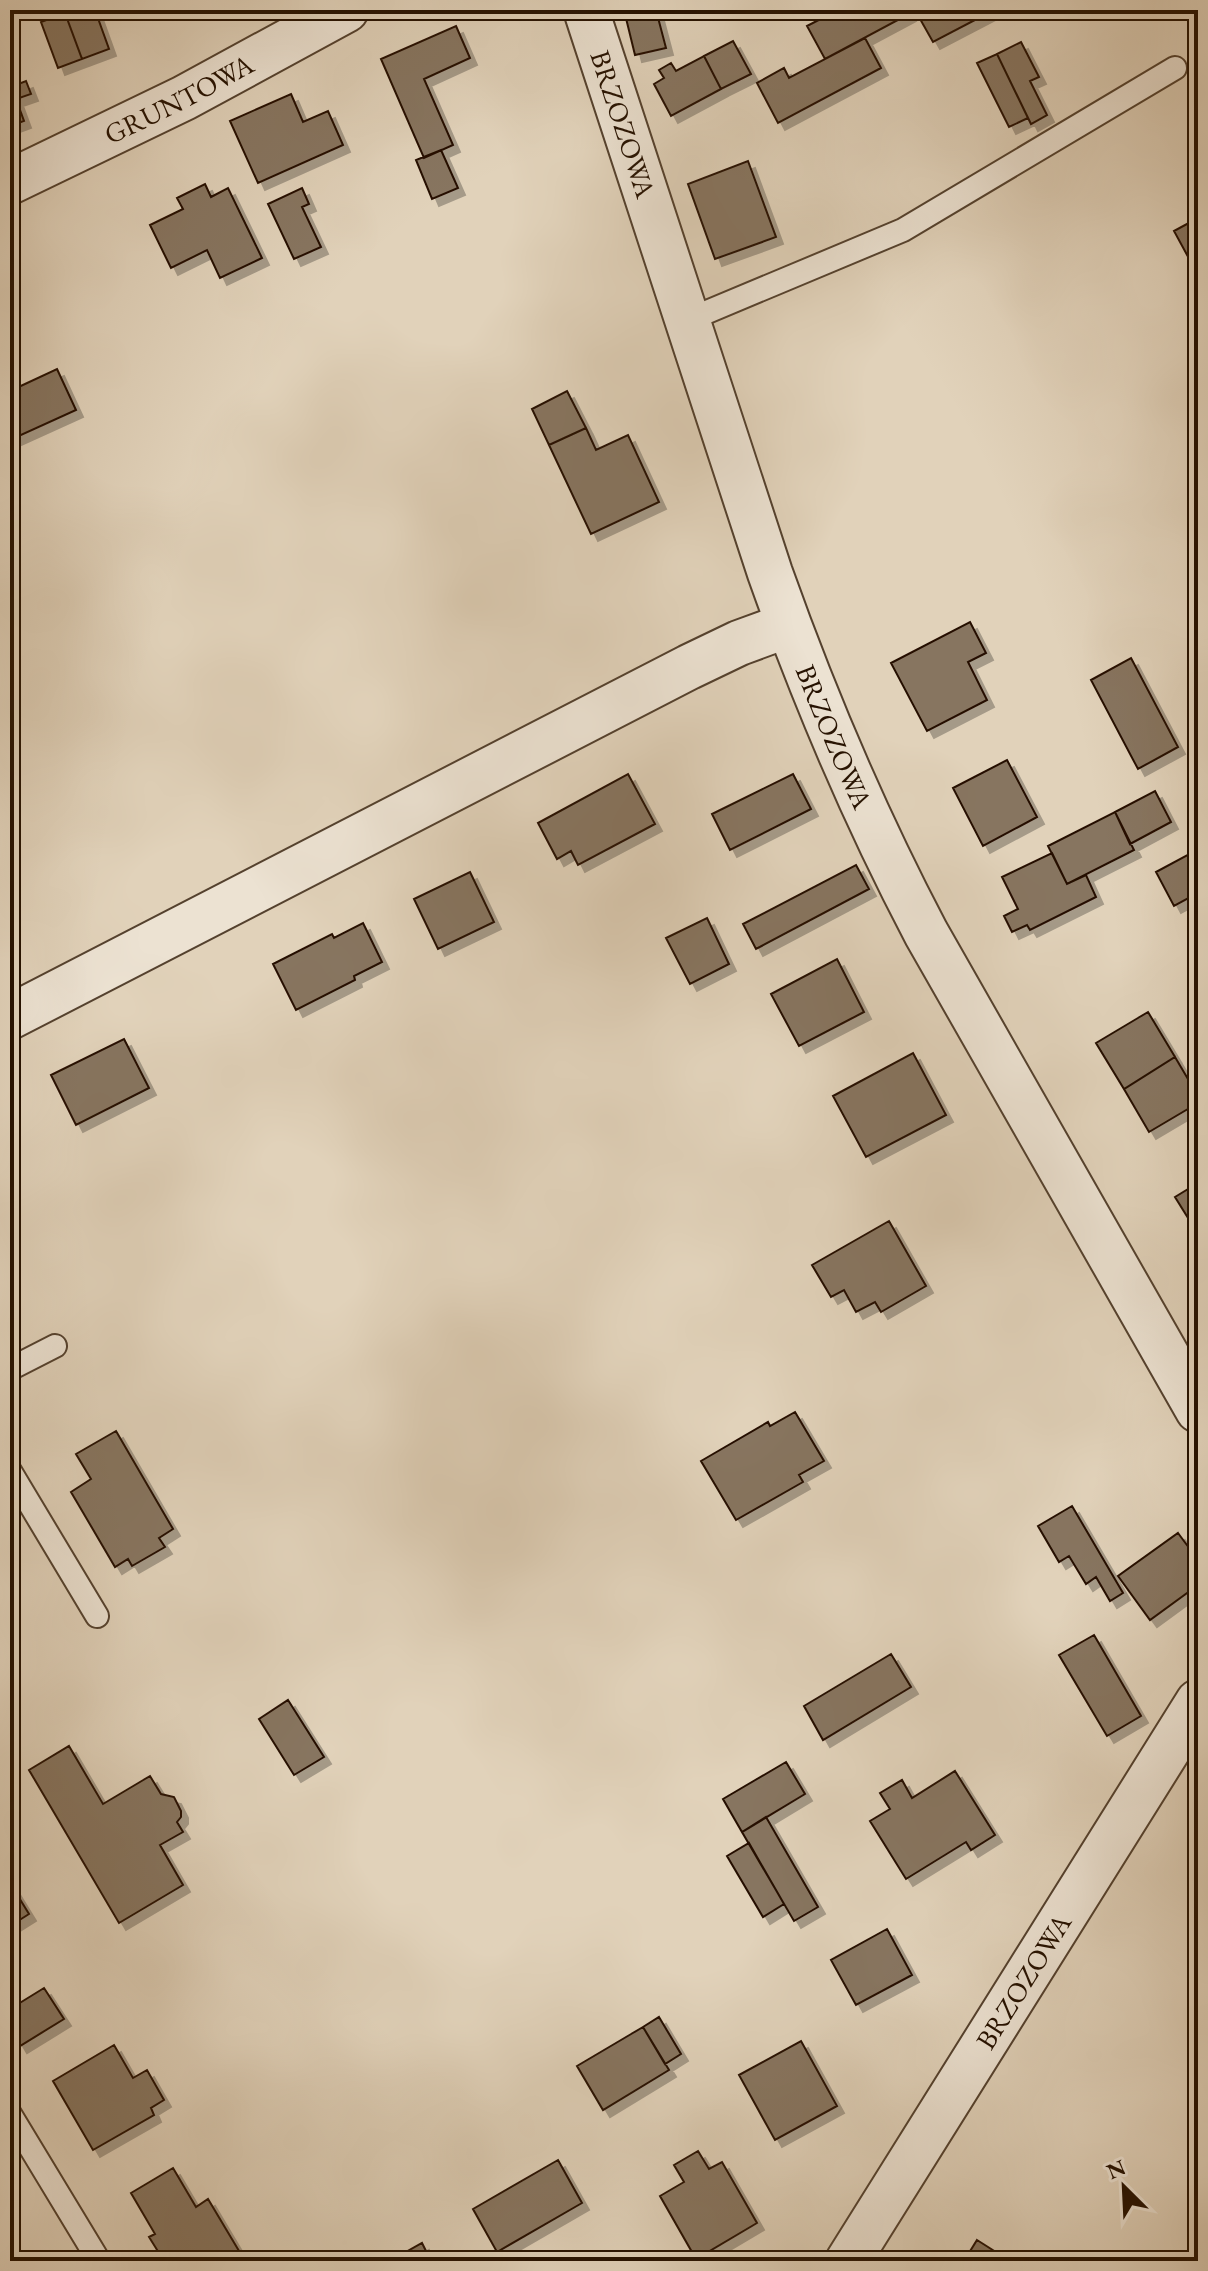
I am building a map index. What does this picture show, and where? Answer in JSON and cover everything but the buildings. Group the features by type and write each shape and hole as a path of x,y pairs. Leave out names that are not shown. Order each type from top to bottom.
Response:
{"street":[{"name":"GRUNTOWA","path":"10,182 184,98 346,10"},
{"name":"BRZOZOWA","path":"586,10 788,625 858,795 899,881 951,977 1198,1410"},
{"path":"10,1017 689,667 739,643 788,625"},
{"name":"BRZOZOWA","path":"848,2261 1198,1702"}],"lane":[{"path":"688,320 903,230 1175,68"},
{"path":"10,1369 55,1346"},
{"path":"10,1471 97,1616"},
{"path":"10,2114 99,2261"}]}
